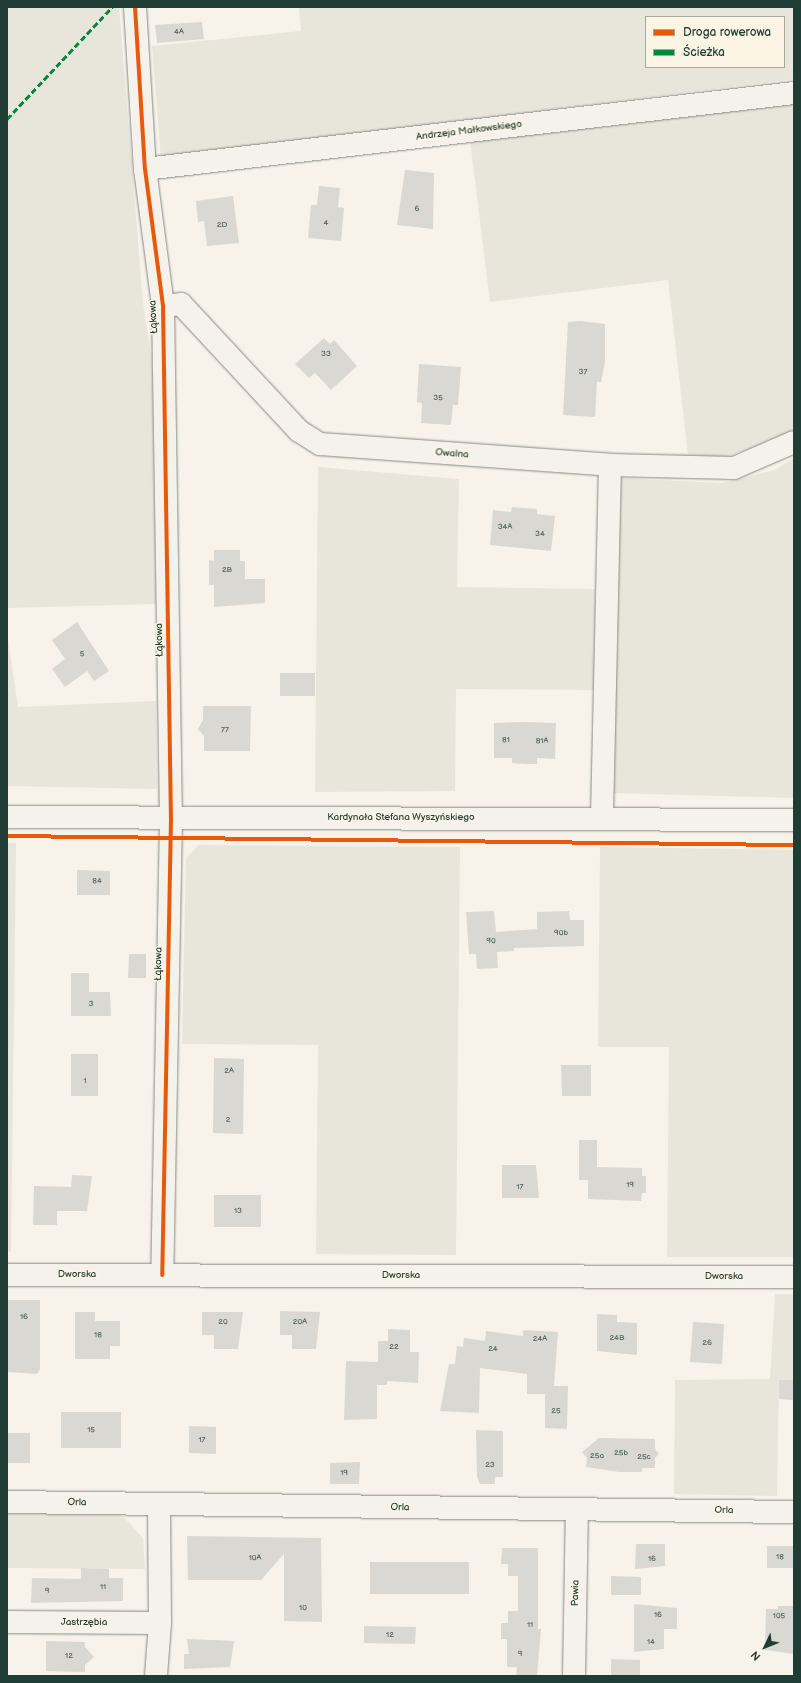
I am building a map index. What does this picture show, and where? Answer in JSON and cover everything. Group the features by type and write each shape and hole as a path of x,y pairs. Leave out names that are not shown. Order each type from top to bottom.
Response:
{"street":[{"name":"Łąkowa","path":"135,7 145,169 163,306 171,819 162,1275"},
{"name":"Andrzeja Małkowskiego","path":"145,169 794,93"},
{"name":"Owalna","path":"163,306 182,304 299,431 320,444 610,466 734,468 794,442"},
{"path":"602,817 610,466"},
{"name":"Kardynała Stefana Wyszyńskiego","path":"7,817 171,819 602,817 794,820"},
{"name":"Dworska","path":"7,1275 794,1277"},
{"name":"Orla","path":"7,1502 794,1512"},
{"path":"156,1676 160,1623 159,1505"},
{"name":"Pawia","path":"574,1676 576,1510"},
{"name":"Jastrzębia","path":"7,1622 160,1623"}],"shaded area":[{"path":"7,7 119,7 143,302 154,378 156,604 7,608"},
{"path":"299,7 794,7 794,79 161,158 152,46 301,31"},
{"path":"794,103 794,432 722,458 688,455 668,280 490,302 470,140"},
{"path":"794,458 794,798 612,793 618,478 721,483 774,470"},
{"path":"318,467 459,479 457,587 595,589 595,690 456,689 455,791 315,792"},
{"path":"7,632 18,707 156,701 157,789 7,786"},
{"path":"7,843 16,843 11,1252 7,1251"},
{"path":"199,845 460,847 456,1255 316,1254 318,1045 182,1044 186,858"},
{"path":"600,847 794,850 794,1257 667,1257 669,1047 598,1047"},
{"path":"775,1294 794,1294 794,1380 779,1380 777,1496 674,1494 675,1380 770,1379"},
{"path":"7,1511 120,1513 143,1538 145,1569 7,1568"}],"building":[{"path":"202,22 204,39 157,43 155,25"},
{"path":"405,170 434,173 433,229 397,225"},
{"path":"319,186 340,188 338,207 344,208 341,241 308,238 311,205 317,205"},
{"path":"233,196 239,243 207,246 204,221 198,222 196,201"},
{"path":"581,321 605,324 605,363 601,382 597,382 595,417 563,415 568,322"},
{"path":"324,338 330,344 334,340 357,366 331,390 315,373 309,378 295,364"},
{"path":"419,364 461,367 458,405 453,405 451,425 421,423 422,403 417,402"},
{"path":"512,507 537,509 537,514 555,516 551,551 490,545 493,510 511,512"},
{"path":"214,550 240,550 240,561 245,561 245,579 265,579 265,603 214,607 214,585 209,585 209,560 214,561"},
{"path":"77,622 109,671 94,681 87,671 65,687 52,669 65,659 52,640"},
{"path":"280,673 315,673 315,696 280,696"},
{"path":"203,706 251,706 250,751 204,751 204,736 198,729 203,720"},
{"path":"494,723 556,723 555,759 537,758 537,764 524,764 512,763 512,758 494,758"},
{"path":"77,870 110,871 110,895 77,895"},
{"path":"494,911 496,932 537,929 537,912 569,911 570,920 584,920 584,946 514,948 514,951 497,952 498,968 477,969 476,954 469,954 466,912"},
{"path":"129,954 146,954 146,978 128,978"},
{"path":"71,973 89,973 89,992 110,992 111,1016 71,1016"},
{"path":"71,1054 98,1054 98,1096 71,1096"},
{"path":"214,1058 244,1059 243,1134 213,1133"},
{"path":"561,1065 591,1065 591,1096 562,1096"},
{"path":"579,1140 597,1140 597,1167 642,1168 642,1176 646,1176 646,1193 642,1193 641,1201 588,1199 588,1180 579,1180"},
{"path":"502,1165 536,1165 539,1198 502,1198"},
{"path":"72,1175 92,1176 87,1211 57,1211 57,1225 33,1225 34,1186 71,1187"},
{"path":"214,1195 261,1195 261,1227 214,1227"},
{"path":"8,1300 40,1300 40,1369 37,1374 8,1372"},
{"path":"280,1311 320,1312 316,1349 292,1349 292,1335 280,1335"},
{"path":"75,1312 95,1312 95,1321 120,1321 120,1346 110,1346 110,1359 75,1359"},
{"path":"202,1312 243,1312 238,1349 214,1349 214,1335 202,1335"},
{"path":"597,1314 617,1315 617,1322 637,1323 637,1355 597,1351"},
{"path":"693,1322 724,1324 722,1364 690,1362"},
{"path":"388,1329 410,1330 410,1352 419,1352 418,1383 387,1381 387,1385 377,1385 377,1419 344,1420 346,1361 378,1362 378,1341 388,1341"},
{"path":"523,1330 558,1332 554,1386 568,1386 567,1429 545,1428 545,1394 527,1394 527,1374 480,1368 479,1413 440,1411 449,1364 455,1364 457,1346 463,1347 464,1338 485,1341 486,1331 523,1336"},
{"path":"779,1380 794,1380 794,1400 779,1399"},
{"path":"61,1412 121,1412 121,1448 61,1448"},
{"path":"189,1426 216,1427 216,1454 189,1453"},
{"path":"476,1430 503,1431 503,1477 495,1477 495,1484 480,1484 477,1477"},
{"path":"7,1433 30,1433 30,1463 7,1463"},
{"path":"599,1438 655,1439 655,1449 659,1454 655,1458 655,1468 642,1468 642,1472 619,1472 586,1467 587,1458 582,1452"},
{"path":"360,1462 359,1484 330,1484 330,1463"},
{"path":"187,1536 321,1538 322,1622 284,1621 284,1554 261,1580 188,1580"},
{"path":"636,1544 665,1544 665,1566 635,1569"},
{"path":"767,1546 794,1546 794,1568 767,1568"},
{"path":"502,1548 538,1548 538,1629 541,1629 537,1676 516,1676 517,1667 507,1667 507,1639 501,1639 501,1623 508,1623 508,1611 518,1611 518,1576 508,1576 508,1564 501,1564"},
{"path":"370,1562 469,1562 469,1594 370,1594"},
{"path":"81,1568 109,1569 109,1578 123,1578 123,1601 31,1603 32,1578 81,1579"},
{"path":"611,1576 641,1577 641,1595 611,1595"},
{"path":"634,1604 677,1608 677,1629 664,1629 664,1649 634,1652"},
{"path":"778,1606 794,1606 794,1654 765,1650 766,1609 778,1609"},
{"path":"364,1626 416,1627 415,1644 364,1643"},
{"path":"187,1639 234,1641 230,1667 184,1669 184,1654 189,1654"},
{"path":"46,1641 85,1642 85,1647 94,1657 85,1665 85,1672 46,1671"},
{"path":"611,1659 640,1660 640,1676 611,1676"}],"marked path":[{"path":"7,119 112,7"}],"cycle path":[{"path":"135,7 145,169 163,306 171,819 162,1275"},
{"path":"7,836 794,845"}]}
